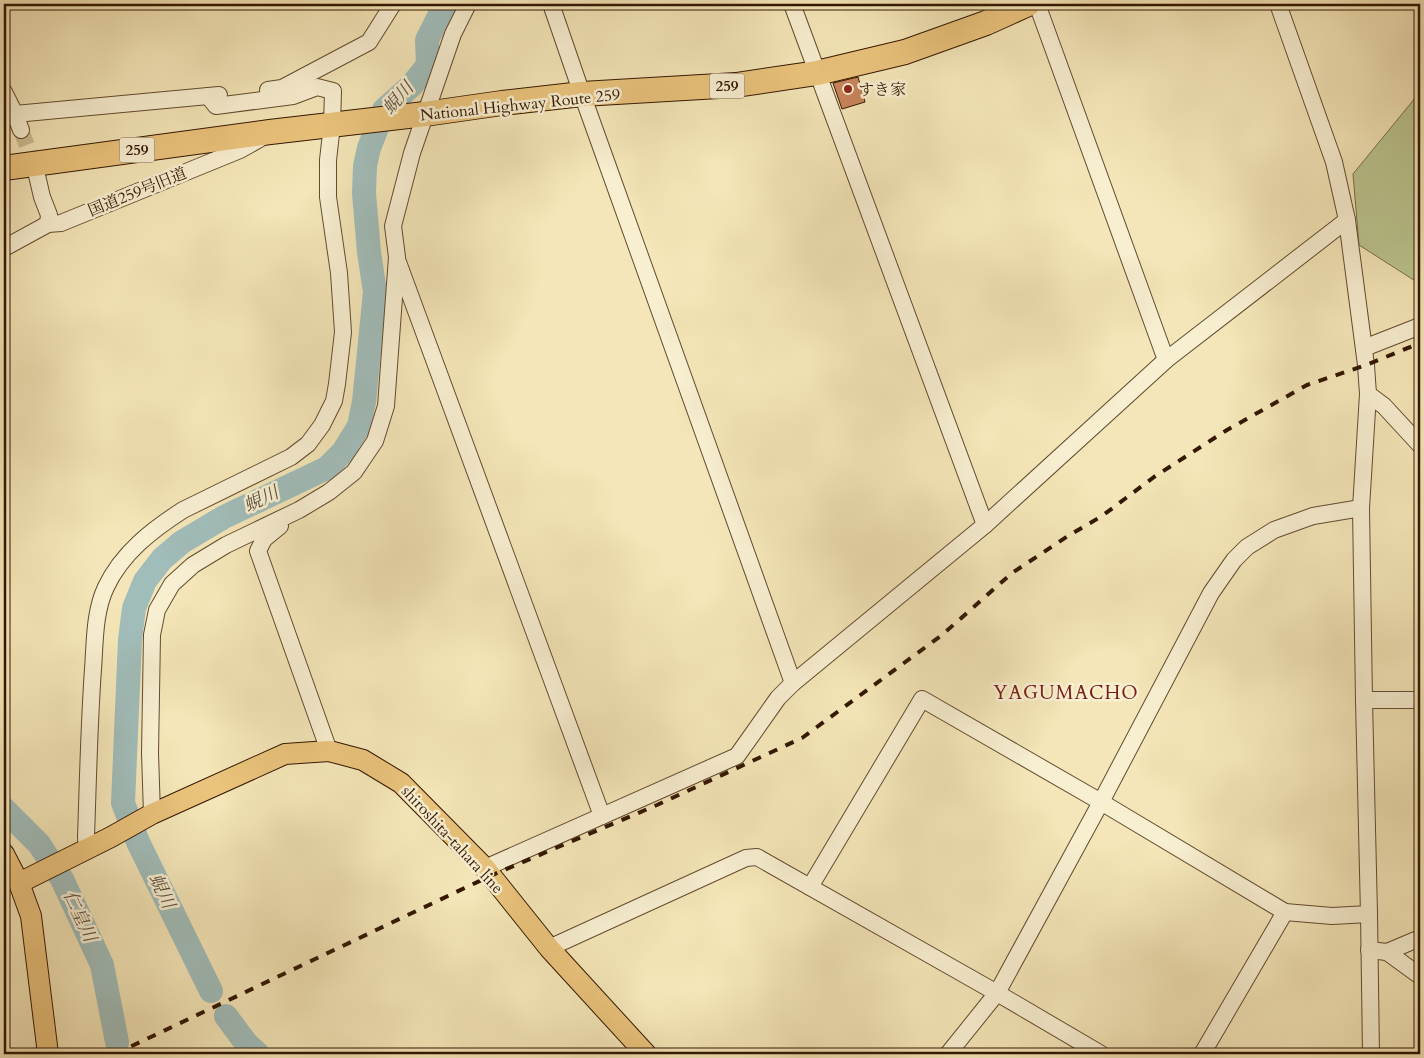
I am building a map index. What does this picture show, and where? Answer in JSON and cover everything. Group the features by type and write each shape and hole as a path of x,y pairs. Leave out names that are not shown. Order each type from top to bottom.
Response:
{"highway":[{"name":"National Highway Route 259","path":"4,168 502,103 582,94 736,85 817,73 905,52 986,23 1028,4"}],"main road":[{"name":"shiroshita-tahara line","path":"27,879 152,814 285,754 330,751 363,760 401,783 485,868 550,948 646,1054"},
{"path":"4,854 27,879 48,1054"}],"street":[{"path":"15,114 282,88 369,42 394,4"},
{"path":"152,814 150,753 152,635 157,610 172,584 193,565 226,545 299,510 329,492 354,472 375,441 386,406 396,257 393,226 420,115 453,34 468,4"},
{"path":"551,4 793,683"},
{"path":"792,4 985,526"},
{"path":"1037,4 1166,360"},
{"path":"1278,4 1334,162 1347,220 1364,348 1368,394 1361,508 1371,1054"},
{"path":"87,849 90,723 94,655 99,608 105,588 119,564 136,545 167,520 183,510 291,457 308,444 322,425 334,401 338,384 343,332 339,273 328,197 328,160 333,91 318,88 293,96 216,106 208,96"},
{"path":"4,92 21,130"},
{"name":"国道259号旧道","path":"4,248 48,224 61,223 240,150 270,132"},
{"path":"35,167 42,197 49,215 48,224"},
{"path":"485,868 736,756 778,698 793,683 985,526 1166,360 1347,220"},
{"path":"396,257 602,816"},
{"path":"1364,348 1420,326"},
{"path":"1368,394 1384,406 1420,445"},
{"path":"948,1054 997,993 1101,802 1211,593 1234,560 1247,547 1274,530 1313,516 1361,508"},
{"path":"299,510 264,539 258,551 330,751"},
{"path":"810,888 922,698 1285,912 1332,916 1369,914"},
{"path":"1364,700 1420,700"},
{"path":"550,948 746,858 757,857 997,993 1100,1054"},
{"path":"1202,1054 1285,912"},
{"path":"1369,950 1387,952 1420,938"},
{"path":"1387,952 1420,976"}],"green space":[{"path":"1420,92 1420,284 1359,245 1353,174"}],"building":[{"name":"すき家","path":"858,77 865,102 842,109 833,83"}],"waterway":[{"name":"蜆川","path":"211,991 138,842 123,803 130,640 134,608 145,581 162,559 182,542 224,517 327,468 343,452 359,426 364,402 375,292 369,252 364,193 365,166 369,148 384,110 412,85 428,65 427,40 445,4"},
{"name":"仁皇川","path":"4,809 39,844 62,879 102,965 117,1042"},
{"name":"蜆川","path":"226,1016 246,1043 258,1054"}],"tunnel":[{"path":"21,130 35,167"}],"railway":[{"path":"115,1054 490,876 657,805 802,738 942,635 1012,573 1102,516 1154,477 1227,430 1307,385 1366,365 1420,343"}],"place":[{"name":"すき家","path":"848,89"}],"district":[{"name":"YAGUMACHO","path":"1066,692"}]}
